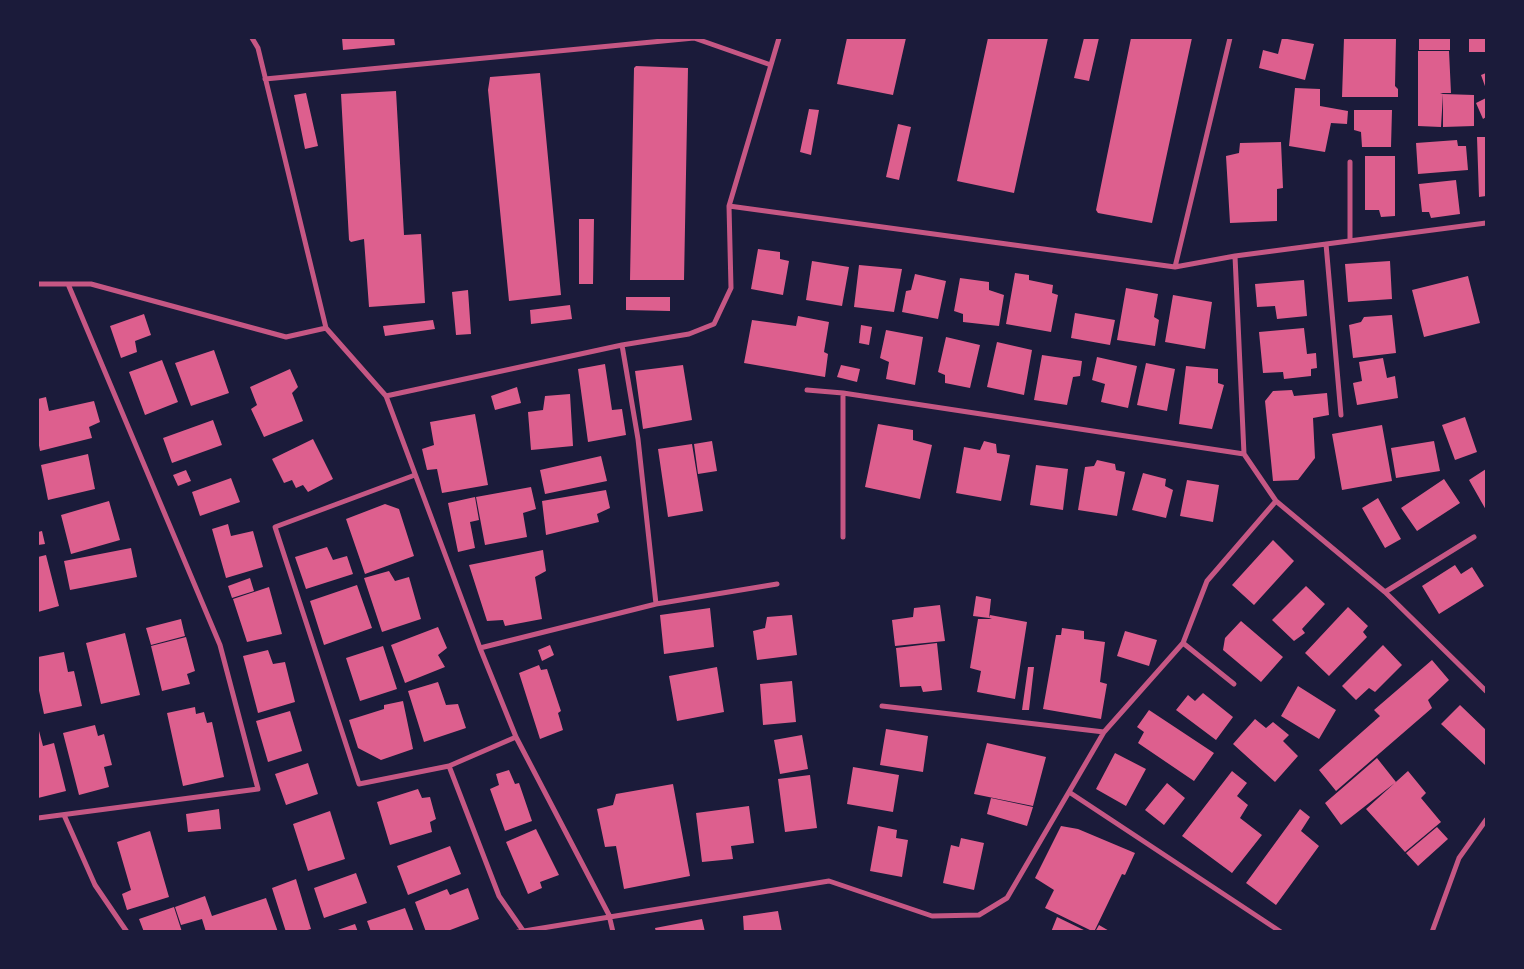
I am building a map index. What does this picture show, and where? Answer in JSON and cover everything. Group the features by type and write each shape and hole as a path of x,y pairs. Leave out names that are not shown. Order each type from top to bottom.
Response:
{"street":[{"path":"252,38 258,48 326,328 386,396 480,648 516,737 609,915 613,932"},
{"path":"266,80 694,38 771,66"},
{"path":"386,396 622,345 689,334 714,324 731,288 730,206 779,38"},
{"path":"1175,267 1230,38"},
{"path":"1350,162 1350,241"},
{"path":"730,206 1175,267 1235,256 1486,223"},
{"path":"1326,244 1341,415"},
{"path":"1235,256 1244,454 1276,501 1385,592 1486,691"},
{"path":"38,284 91,284 286,337 326,328"},
{"path":"38,818 258,789 220,645 68,284"},
{"path":"622,345 638,439 656,604"},
{"path":"807,390 843,393 1244,454"},
{"path":"842,537 843,393"},
{"path":"415,475 276,527 359,784 449,766 516,737"},
{"path":"449,766 499,896 521,931 609,915 830,881 932,916 978,915 1007,898 1104,732 1183,643 1207,582 1276,501"},
{"path":"1385,592 1474,537"},
{"path":"480,648 656,604 777,584"},
{"path":"1183,643 1234,684"},
{"path":"882,706 1104,732"},
{"path":"1069,792 1281,932"},
{"path":"64,815 95,885 127,932"},
{"path":"1432,932 1459,858 1486,820"}],"building":[{"path":"342,38 394,38 395,45 343,50"},
{"path":"847,38 906,38 893,95 837,84"},
{"path":"988,38 1048,38 1014,193 957,181"},
{"path":"1084,38 1099,38 1089,81 1074,78"},
{"path":"1131,38 1192,38 1152,223 1098,213 1096,210"},
{"path":"1282,38 1314,44 1305,80 1259,68 1263,50 1278,54"},
{"path":"1344,38 1396,38 1395,86 1398,89 1398,97 1342,97"},
{"path":"1419,38 1450,38 1450,50 1419,50"},
{"path":"1469,38 1486,38 1486,52 1469,52"},
{"path":"1418,51 1449,51 1451,93 1440,93 1443,94 1441,127 1418,126"},
{"path":"636,66 688,68 684,280 630,280 634,68"},
{"path":"540,73 561,295 509,301 488,90 490,77"},
{"path":"1486,73 1486,89 1481,75"},
{"path":"1295,88 1320,89 1320,106 1348,111 1347,124 1331,123 1325,152 1289,146"},
{"path":"396,91 404,235 421,234 425,303 369,307 364,239 351,242 349,240 341,94"},
{"path":"306,93 318,146 305,149 294,95"},
{"path":"1443,94 1474,95 1474,126 1443,127"},
{"path":"1486,98 1486,117 1483,119 1476,103"},
{"path":"809,109 819,110 811,155 800,152"},
{"path":"1354,110 1392,110 1391,147 1362,147 1361,132 1354,130"},
{"path":"898,124 911,127 899,180 886,177"},
{"path":"1477,137 1486,137 1486,196 1479,197"},
{"path":"1457,140 1458,146 1466,146 1468,170 1418,174 1416,143"},
{"path":"1281,142 1283,188 1277,189 1277,221 1230,223 1226,156 1239,153 1240,143"},
{"path":"1365,156 1395,156 1395,216 1381,217 1379,210 1365,210"},
{"path":"1456,180 1460,214 1431,218 1429,212 1422,212 1419,184"},
{"path":"579,219 594,219 593,284 579,284"},
{"path":"758,249 780,252 780,259 789,261 783,295 751,289"},
{"path":"812,261 849,267 842,306 806,300"},
{"path":"1390,261 1392,299 1348,302 1345,264"},
{"path":"859,265 902,269 894,312 854,307"},
{"path":"1015,273 1029,275 1029,280 1053,285 1052,293 1058,295 1051,332 1006,324"},
{"path":"915,274 946,281 938,319 902,312 906,291 911,290"},
{"path":"1468,276 1480,323 1424,337 1412,290"},
{"path":"960,278 989,282 989,290 1004,295 999,326 963,322 963,314 954,311"},
{"path":"1304,280 1307,316 1277,319 1275,306 1257,307 1255,284"},
{"path":"1126,288 1158,294 1154,317 1159,320 1155,346 1117,340"},
{"path":"468,290 471,334 456,335 452,292"},
{"path":"1173,295 1212,302 1205,349 1165,342"},
{"path":"626,297 670,297 670,311 626,310"},
{"path":"570,305 572,319 531,324 530,310"},
{"path":"1075,313 1115,320 1110,345 1071,338"},
{"path":"144,314 151,335 135,341 137,352 121,358 110,326"},
{"path":"1392,315 1396,353 1353,358 1349,325 1361,322 1364,317"},
{"path":"798,316 829,322 824,352 828,354 825,377 744,363 752,320 796,326"},
{"path":"433,320 435,329 385,336 383,326"},
{"path":"861,325 872,327 869,345 859,343"},
{"path":"1304,328 1307,354 1316,353 1317,368 1311,369 1311,376 1284,379 1283,372 1263,373 1259,332"},
{"path":"886,330 923,337 915,385 886,379 889,362 880,358"},
{"path":"946,337 980,345 970,388 945,383 945,375 938,372"},
{"path":"997,342 1032,350 1024,395 987,387"},
{"path":"214,350 229,393 191,406 175,363"},
{"path":"1042,355 1082,361 1080,376 1073,377 1067,405 1034,400"},
{"path":"1097,357 1137,366 1128,408 1101,402 1105,384 1092,380"},
{"path":"1383,358 1387,378 1395,376 1398,398 1357,405 1353,383 1362,381 1359,362"},
{"path":"162,360 178,402 145,415 129,372"},
{"path":"1146,363 1175,369 1167,411 1137,405"},
{"path":"605,364 612,410 622,409 626,435 588,442 578,369"},
{"path":"683,365 692,420 643,429 635,371"},
{"path":"841,365 860,369 857,382 837,377"},
{"path":"1186,366 1218,369 1218,383 1224,385 1212,429 1179,424"},
{"path":"290,369 298,387 292,393 303,421 264,437 251,409 257,405 250,387"},
{"path":"517,387 521,403 495,410 491,396"},
{"path":"1292,390 1294,396 1327,393 1329,415 1313,418 1315,458 1298,480 1273,481 1265,401 1273,391"},
{"path":"570,394 573,446 531,450 528,412 543,410 545,396"},
{"path":"46,397 49,411 94,401 100,422 89,427 92,438 40,451 38,440 38,399"},
{"path":"475,414 488,485 442,493 437,469 427,470 422,449 434,445 430,422"},
{"path":"1465,417 1477,452 1455,460 1442,425"},
{"path":"213,420 222,445 172,463 163,438"},
{"path":"878,424 913,430 913,440 932,445 920,499 865,487"},
{"path":"1382,425 1392,481 1342,490 1332,434"},
{"path":"313,439 333,479 308,492 303,485 296,488 292,480 284,483 272,459"},
{"path":"712,441 717,471 698,474 694,444"},
{"path":"984,441 996,444 997,453 1010,455 1001,501 956,493 964,447 980,450"},
{"path":"1434,441 1440,471 1396,478 1391,448"},
{"path":"692,444 703,511 668,517 658,449"},
{"path":"88,454 95,489 48,500 41,465"},
{"path":"601,456 607,481 545,494 540,470"},
{"path":"1097,460 1115,464 1116,470 1125,472 1117,516 1078,510 1085,467 1094,466"},
{"path":"1036,465 1068,469 1063,510 1030,505"},
{"path":"1486,469 1486,510 1469,480"},
{"path":"186,470 191,481 178,486 173,475"},
{"path":"1143,473 1166,479 1165,486 1173,490 1166,518 1132,510"},
{"path":"231,478 240,502 200,516 192,492"},
{"path":"1444,479 1460,503 1417,531 1401,508"},
{"path":"1187,480 1219,485 1213,522 1180,516"},
{"path":"531,487 536,509 523,513 527,537 485,545 476,497"},
{"path":"606,490 610,508 597,514 599,522 546,535 542,501"},
{"path":"475,497 479,520 470,522 475,548 458,552 448,503"},
{"path":"1378,498 1401,539 1385,548 1362,508"},
{"path":"109,501 120,540 71,554 61,515"},
{"path":"385,504 399,509 414,556 365,574 346,519"},
{"path":"228,524 231,536 253,531 263,567 226,578 212,529"},
{"path":"42,531 45,544 38,545 38,532"},
{"path":"1273,540 1294,561 1254,605 1232,585"},
{"path":"327,547 333,560 347,556 353,574 306,589 295,557"},
{"path":"131,548 137,577 70,590 64,561"},
{"path":"543,550 546,571 535,577 542,619 505,626 503,620 487,621 469,565"},
{"path":"46,555 59,606 38,612 38,557"},
{"path":"1455,565 1461,574 1472,567 1484,586 1439,614 1422,586"},
{"path":"389,571 395,581 409,577 421,619 382,632 364,578"},
{"path":"250,578 254,591 232,598 228,586"},
{"path":"357,585 372,628 324,645 310,601"},
{"path":"1306,586 1325,604 1302,629 1305,633 1294,641 1272,620"},
{"path":"269,587 282,634 247,642 233,599"},
{"path":"976,596 991,599 989,618 973,616"},
{"path":"940,605 945,641 895,646 892,620 913,617 914,608"},
{"path":"1348,607 1368,626 1363,632 1367,637 1329,676 1305,653"},
{"path":"710,608 714,647 664,654 660,615"},
{"path":"792,615 797,655 757,660 753,631 765,628 767,617"},
{"path":"990,615 1027,622 1015,699 977,692 981,671 970,668 978,619 992,619 989,618"},
{"path":"181,619 185,636 151,645 146,628"},
{"path":"1241,621 1283,657 1261,682 1223,650 1225,638"},
{"path":"438,627 447,648 438,655 445,667 405,683 391,645"},
{"path":"1062,628 1084,631 1084,639 1105,642 1100,682 1107,684 1101,719 1043,709 1056,635 1061,635"},
{"path":"1125,631 1157,640 1149,666 1117,656"},
{"path":"125,633 140,695 101,704 86,643"},
{"path":"186,637 195,671 187,674 190,684 162,691 151,646"},
{"path":"937,643 942,690 923,692 921,686 900,687 896,648"},
{"path":"550,645 554,655 542,661 538,650"},
{"path":"1383,645 1402,665 1375,692 1369,688 1356,700 1342,686"},
{"path":"383,646 397,689 360,701 346,658"},
{"path":"268,650 273,664 285,662 295,702 258,713 243,656"},
{"path":"64,652 68,672 74,671 82,706 44,714 38,686 38,657"},
{"path":"1432,660 1449,680 1428,700 1432,708 1336,791 1319,770 1380,716 1374,710"},
{"path":"539,665 541,670 547,669 561,711 558,713 563,730 540,739 519,673"},
{"path":"717,667 724,712 677,721 669,676"},
{"path":"1028,667 1034,667 1029,710 1022,710"},
{"path":"792,681 796,722 763,725 760,684"},
{"path":"438,682 446,705 458,704 466,728 424,742 408,691"},
{"path":"1298,686 1336,710 1319,739 1281,716"},
{"path":"1203,693 1233,717 1216,740 1176,710 1188,695 1195,701"},
{"path":"403,701 413,749 381,760 358,748 349,720 384,709 384,705"},
{"path":"1460,705 1486,730 1485,765 1441,724"},
{"path":"195,707 196,714 204,712 207,723 212,722 224,777 183,786 167,713"},
{"path":"1149,710 1214,753 1194,781 1138,743 1144,732 1137,727"},
{"path":"290,711 302,751 268,762 256,721"},
{"path":"1255,719 1266,728 1273,722 1289,735 1283,741 1298,756 1275,782 1233,744"},
{"path":"95,725 98,736 104,734 112,765 104,767 109,787 79,795 63,733"},
{"path":"886,729 928,736 923,772 880,765"},
{"path":"38,732 43,746 54,743 66,791 38,798"},
{"path":"802,735 808,769 780,774 774,740"},
{"path":"987,743 1046,757 1033,806 974,794"},
{"path":"1115,753 1146,769 1126,806 1096,789"},
{"path":"1377,758 1396,782 1341,825 1325,803"},
{"path":"308,763 318,794 286,805 275,774"},
{"path":"853,767 899,775 893,812 847,804"},
{"path":"509,770 515,784 519,783 532,821 505,831 490,789 499,785 496,774"},
{"path":"1232,771 1247,783 1237,796 1248,805 1240,818 1262,835 1232,873 1182,836"},
{"path":"1408,771 1426,793 1421,798 1441,822 1405,852 1366,809"},
{"path":"810,775 817,828 785,832 778,779"},
{"path":"1167,783 1185,798 1164,825 1145,810"},
{"path":"673,784 690,876 624,889 616,846 605,847 597,809 613,805 616,794"},
{"path":"418,789 422,798 430,797 436,819 430,822 432,832 390,845 377,802"},
{"path":"991,798 1033,807 1027,826 987,814"},
{"path":"749,806 754,843 731,846 733,859 702,862 696,813"},
{"path":"219,809 221,829 188,832 186,814"},
{"path":"1300,809 1310,817 1301,831 1319,846 1276,905 1246,883"},
{"path":"330,811 345,859 308,871 293,824"},
{"path":"878,826 897,830 896,838 908,840 902,877 870,871"},
{"path":"1061,826 1078,829 1135,853 1125,875 1122,874 1094,932 1045,908 1054,890 1035,878"},
{"path":"1437,827 1448,839 1418,866 1406,853"},
{"path":"536,829 559,875 540,882 542,888 528,894 506,842"},
{"path":"150,831 169,897 127,910 122,894 131,890 117,842"},
{"path":"961,838 984,843 974,890 943,883 951,845 959,847"},
{"path":"450,846 461,874 408,895 397,866"},
{"path":"356,873 367,903 324,918 314,888"},
{"path":"296,879 311,929 301,932 286,932 272,888"},
{"path":"468,888 479,919 445,932 426,932 415,902 447,889 450,895"},
{"path":"205,896 212,916 266,898 278,932 206,932 202,919 181,925 175,907"},
{"path":"174,907 182,932 144,932 139,919"},
{"path":"405,908 414,932 371,932 367,921"},
{"path":"778,911 782,932 744,932 743,916"},
{"path":"1057,917 1088,932 1051,932"},
{"path":"702,919 705,932 656,932 655,928"},
{"path":"355,924 358,932 335,932 335,931"},
{"path":"1099,925 1111,932 1095,932"}]}
